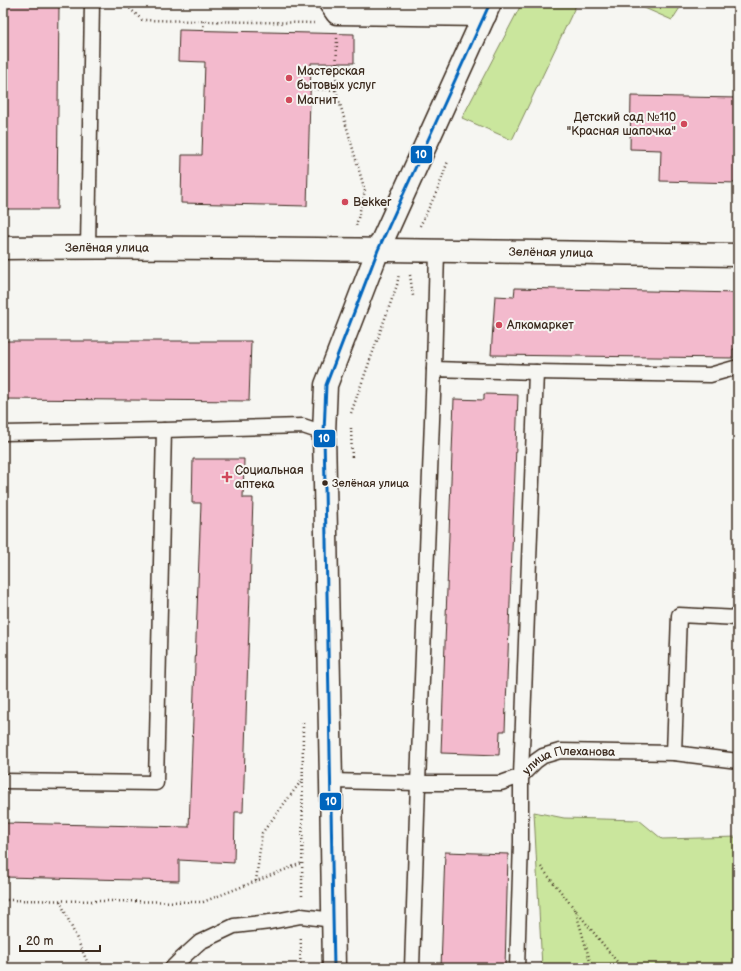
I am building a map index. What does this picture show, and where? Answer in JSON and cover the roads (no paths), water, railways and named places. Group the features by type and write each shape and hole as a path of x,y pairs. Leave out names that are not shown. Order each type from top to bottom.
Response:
{"main road":[{"path":"334,13 484,7 378,250 326,386 324,433 332,781 332,920 334,968"},
{"name":"Зелёная улица","path":"3,248 350,249 738,255"}],"lane":[{"path":"88,248 92,3"},
{"path":"412,968 437,251"},
{"path":"434,369 710,375 738,367"},
{"path":"517,968 521,842 521,776 536,372"},
{"path":"3,433 303,426 324,433"},
{"path":"3,781 156,783 164,430"},
{"path":"674,753 679,616 738,618"},
{"name":"улица Плеханова","path":"332,781 501,783 521,776 543,756 560,751 674,753 738,761"},
{"path":"172,968 200,942 234,926 270,922 301,916 332,920"}],"place":[{"name":"Мастерская бытовых услуг","path":"289,78"},
{"name":"Магнит","path":"289,100"},
{"name":"Детский сад №110 \"Красная шапочка\"","path":"684,124"},
{"name":"Bekker","path":"345,202"},
{"name":"Алкомаркет","path":"499,325"},
{"name":"Социальная аптека","path":"227,477"},
{"name":"Зелёная улица","path":"325,483"}]}
